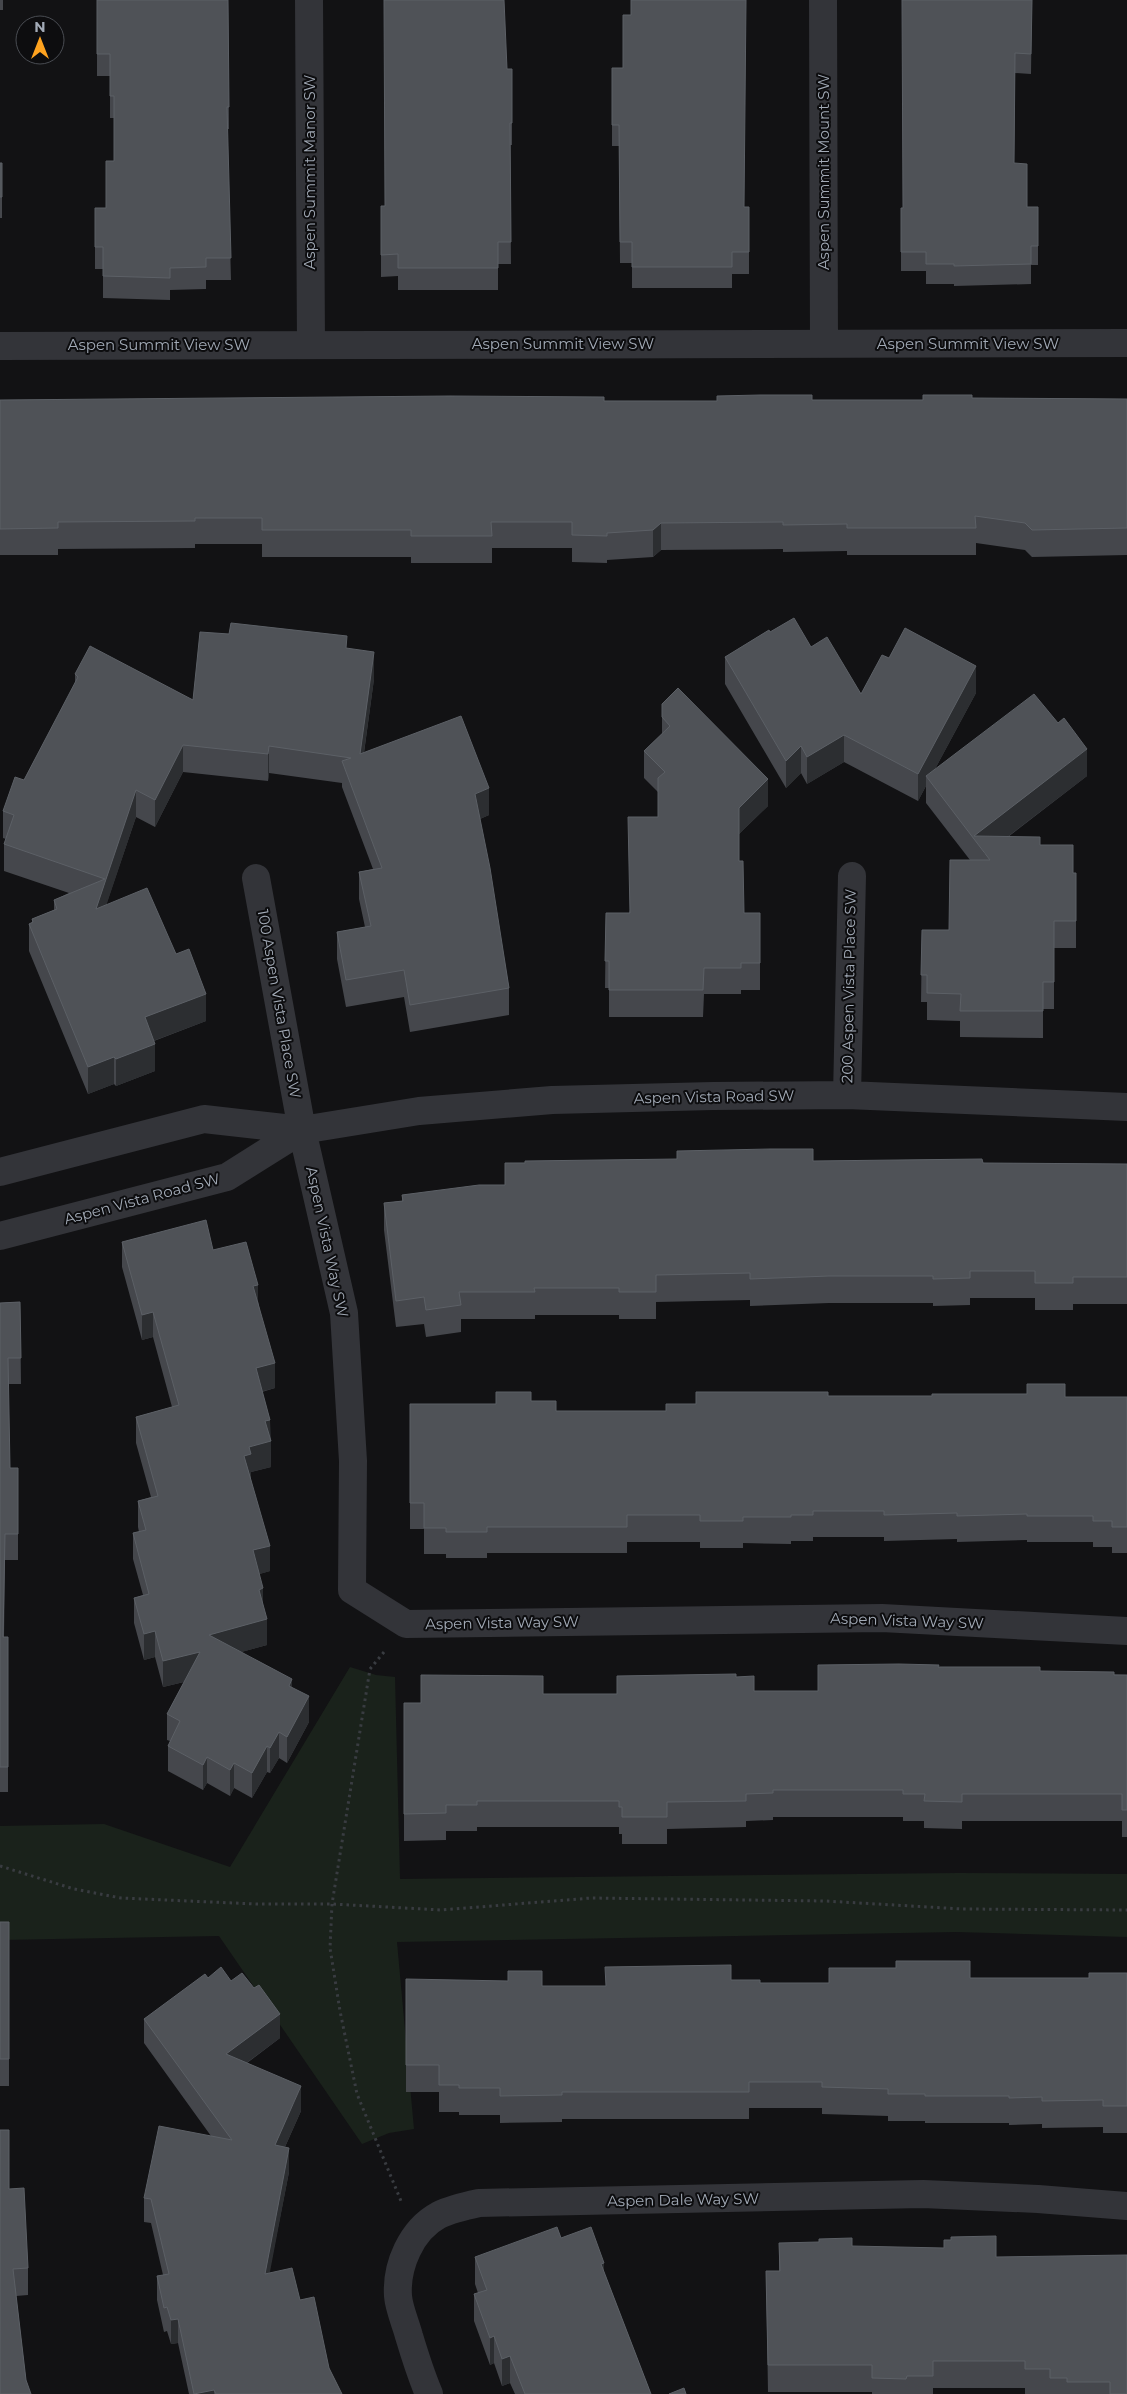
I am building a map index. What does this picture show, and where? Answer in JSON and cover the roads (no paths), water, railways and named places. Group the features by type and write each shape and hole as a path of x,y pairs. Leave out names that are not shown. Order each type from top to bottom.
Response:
{"street":[{"name":"Aspen Summit Manor SW","path":"309,0 311,344"},
{"name":"Aspen Summit Mount SW","path":"823,0 824,344"},
{"name":"Aspen Summit View SW","path":"0,346 1127,343"},
{"name":"200 Aspen Vista Place SW","path":"846,1095 852,876"},
{"name":"100 Aspen Vista Place SW","path":"256,878 302,1130"},
{"name":"Aspen Vista Road SW","path":"0,1172 204,1119 302,1130 419,1111 552,1100 846,1095 1127,1107"},
{"name":"Aspen Vista Road SW","path":"0,1236 227,1177 302,1130"},
{"name":"Aspen Vista Way SW","path":"302,1130 344,1313 353,1461 352,1590 406,1624 882,1618 1127,1630"},
{"name":"Aspen Dale Way SW","path":"429,2394 398,2297 400,2267 404,2254 416,2236 437,2216 457,2208 479,2203 923,2194 1038,2199 1127,2206"}]}
